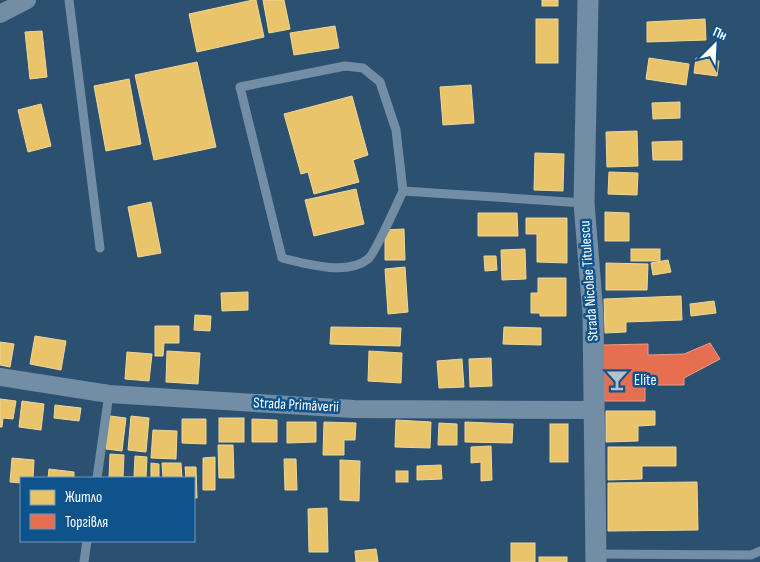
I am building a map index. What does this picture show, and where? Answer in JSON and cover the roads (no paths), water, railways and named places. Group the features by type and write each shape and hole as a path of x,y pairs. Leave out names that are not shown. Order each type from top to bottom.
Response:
{"street":[{"path":"0,14 27,0"},
{"name":"Strada Nicolae Titulescu","path":"588,0 584,203 593,314 596,558"},
{"name":"Strada Primăverii","path":"0,378 109,394 354,409 594,410"}],"lane":[{"path":"69,0 100,248"},
{"path":"344,66 363,68 380,82 396,130 403,191 370,259 354,267 318,267 282,258 240,87 344,66"},
{"path":"403,191 584,203"},
{"path":"97,477 109,394"},
{"path":"84,562 87,542"},
{"path":"596,558 751,555 760,551"}],"place":[{"name":"Elite","path":"617,380"}]}
